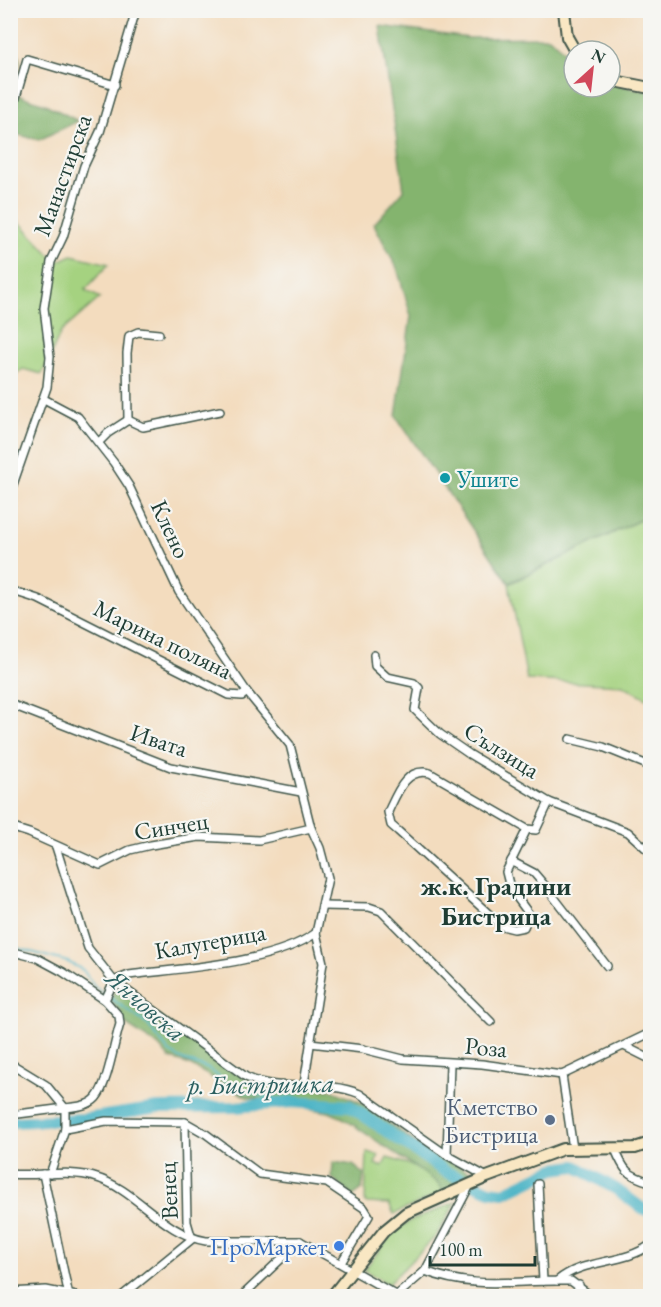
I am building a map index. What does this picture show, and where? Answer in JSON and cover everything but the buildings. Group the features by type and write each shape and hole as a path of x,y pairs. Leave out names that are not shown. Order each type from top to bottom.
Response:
{"street":[{"name":"Манастирска","path":"10,493 44,399 50,357 44,308 51,262 62,241 84,166 100,132 136,10"},
{"path":"564,10 568,39"},
{"path":"10,118 27,58 115,85"},
{"path":"622,82 651,88"},
{"path":"128,420 129,336 134,333 159,334"},
{"name":"Клено","path":"44,399 78,417 99,442 129,486 179,592 247,692"},
{"path":"128,420 143,427 220,411"},
{"path":"99,442 128,420"},
{"name":"Марина поляна","path":"10,590 38,599 228,695 242,696 247,692 290,745 311,828 320,848 327,878 316,933 323,963 304,1084"},
{"name":"Сълзица","path":"374,655 375,666 387,677 417,685 420,692 414,704 415,710 440,734 549,802 628,832 651,852"},
{"name":"Ивата","path":"10,704 171,767 301,792"},
{"path":"570,739 603,747 651,766"},
{"path":"527,829 511,861 506,880 530,914 524,927 514,929 502,926 391,825 388,812 409,775 420,770 430,773 527,829 536,830 549,802"},
{"name":"Синчец","path":"10,827 29,833 100,865 130,850 151,845 199,837 259,840 311,828"},
{"path":"56,847 88,948 113,983 246,1077 264,1084 304,1084 348,1089 360,1094 447,1155 485,1178"},
{"path":"511,861 534,873 607,966"},
{"path":"322,906 369,907 381,911 491,1022"},
{"name":"Калугерица","path":"113,983 129,975 238,960 304,941 316,933"},
{"path":"10,951 37,958 106,998 119,1016 120,1024 102,1088 96,1098 85,1105 10,1115"},
{"path":"106,998 113,983"},
{"path":"573,1149 562,1075 651,1033"},
{"name":"Роза","path":"309,1043 363,1049 403,1059 450,1064 482,1064 562,1075"},
{"path":"624,1047 651,1059"},
{"path":"10,1063 46,1085 65,1108 67,1119 65,1129 47,1174 71,1296 46,1290 10,1292"},
{"path":"447,1155 450,1064"},
{"path":"65,1129 106,1121 184,1122 206,1134 260,1174 327,1183 364,1208 369,1216 341,1263"},
{"name":"Венец","path":"122,1296 192,1239 187,1222 184,1122"},
{"path":"332,1296 394,1221 485,1178 547,1154 573,1149 635,1148 651,1143"},
{"path":"615,1149 623,1169 651,1182"},
{"path":"10,1174 94,1177 110,1183 175,1230 192,1239 300,1241 397,1296 425,1271 470,1185"},
{"path":"538,1184 543,1281"},
{"path":"242,1296 300,1241"},
{"path":"557,1281 567,1273 591,1263 639,1253 651,1245"},
{"path":"425,1271 454,1282 475,1284 571,1281 591,1296"},
{"path":"577,1296 579,1285"}],"green space":[{"path":"10,25 20,61 12,93 45,104 78,121 39,140 11,133"},
{"path":"380,26 469,38 549,37 562,49 562,99 622,99 622,86 650,92 650,515 509,583 396,416 411,316 397,268 374,224 404,190"},
{"path":"11,213 57,262 72,255 109,264 85,290 100,298 61,332 42,374 23,369 11,378"},
{"path":"650,515 650,700 623,685 527,680 509,584"},
{"path":"117,986 256,1086 331,1090 360,1102 426,1150 479,1176 444,1192 438,1183 343,1118 329,1112 247,1097 190,1065 169,1058 159,1046 122,1022 122,1014 110,1001"},
{"path":"367,1152 379,1155 375,1164 382,1167 387,1158 419,1169 433,1179 444,1192 394,1214 389,1204 365,1203"},
{"path":"333,1162 353,1165 364,1174 362,1189 353,1196 332,1178"},
{"path":"456,1202 436,1236 388,1284 364,1270 394,1231 410,1221"}],"waterway":[{"name":"Янчовска","path":"10,946 68,962 83,970 94,986 148,1025 169,1052 183,1060 209,1069 235,1089 292,1102"},
{"name":"р. Бистришка","path":"10,1122 85,1119 158,1108 235,1107 292,1102 350,1106 446,1172 490,1191 504,1193 554,1169 575,1166 616,1189 643,1209 650,1211"}],"place":[{"name":"Ушите","path":"445,478"},
{"name":"Кметство Бистрица","path":"550,1120"},
{"name":"ПроМаркет","path":"339,1246"}],"district":[{"name":"ж.к. Градини Бистрица","path":"496,901"}]}
